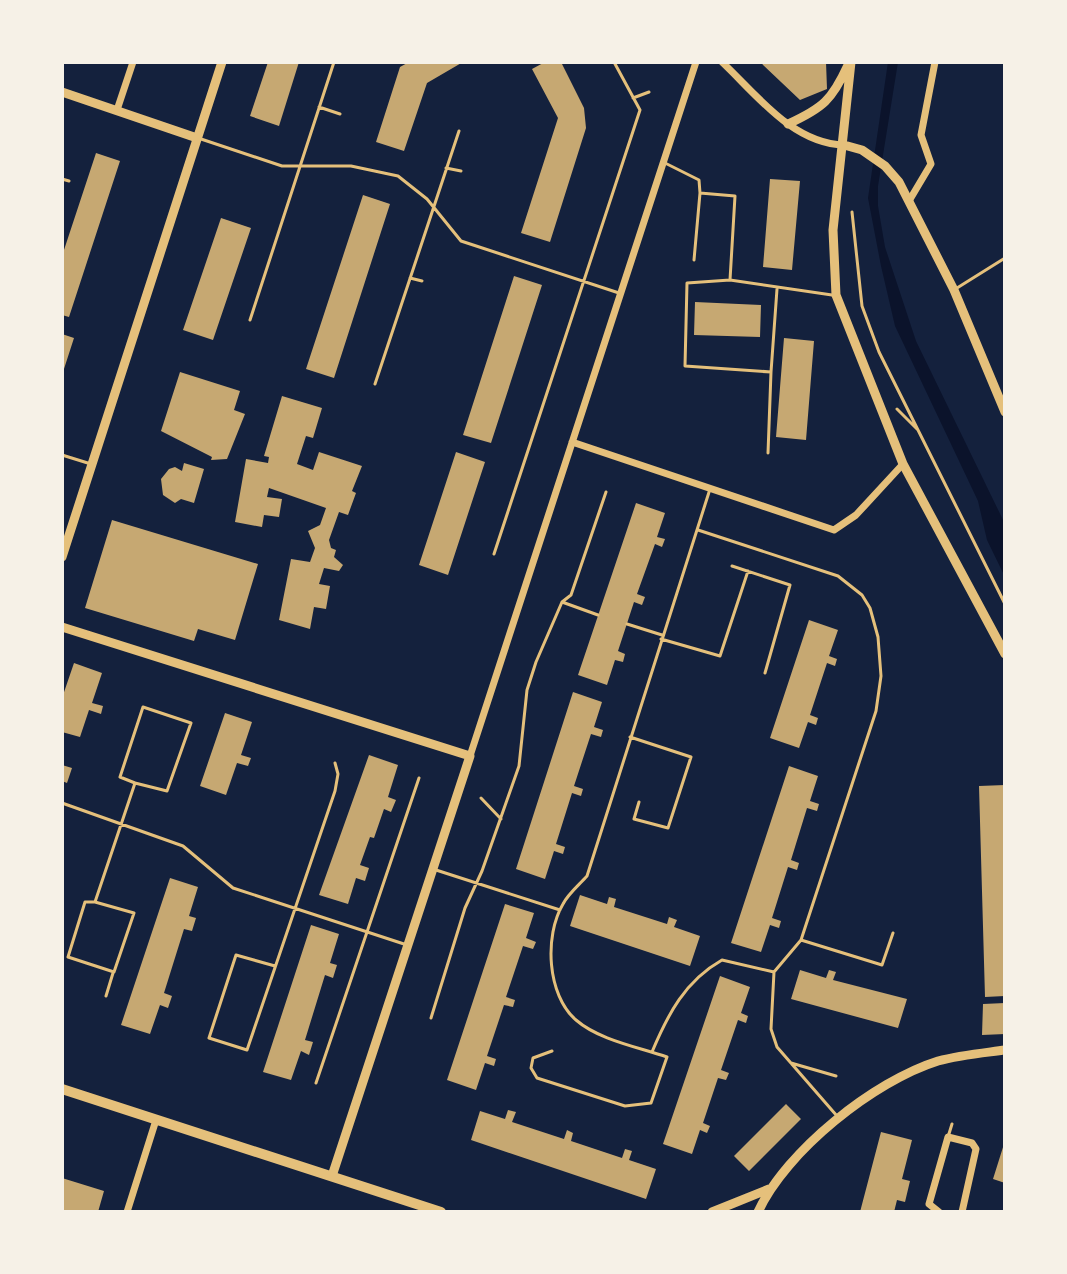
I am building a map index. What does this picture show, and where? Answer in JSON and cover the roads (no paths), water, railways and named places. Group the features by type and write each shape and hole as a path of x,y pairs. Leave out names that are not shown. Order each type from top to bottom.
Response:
{"main road":[{"path":"62,1089 441,1212"}],"street":[{"path":"117,110 133,62"},
{"path":"62,557 222,62"},
{"path":"332,1176 696,62"},
{"path":"722,62 788,124 822,145 844,145 862,150 885,166 899,182 954,290 1005,412"},
{"path":"788,124 817,110 833,96 851,62"},
{"path":"851,62 833,230 836,295 903,464 1005,654"},
{"path":"909,201 931,164 921,135 935,62"},
{"path":"62,92 197,138"},
{"path":"572,442 834,530 856,515 903,464"},
{"path":"62,627 470,756"},
{"path":"758,1212 769,1189 797,1157 839,1119 909,1072 959,1056 1005,1050"},
{"path":"127,1212 156,1120"},
{"path":"939,1212 929,1204 948,1137 972,1143 976,1149 962,1212"},
{"path":"712,1212 769,1189"}],"lane":[{"path":"250,320 334,62"},
{"path":"494,554 581,281 640,110 614,62"},
{"path":"633,98 649,92"},
{"path":"319,107 340,114"},
{"path":"375,384 459,131"},
{"path":"197,138 282,166 380,171 398,176 434,206 461,241 620,294"},
{"path":"663,162 699,180 694,260"},
{"path":"446,168 461,171"},
{"path":"62,179 69,181"},
{"path":"700,193 735,196 730,280"},
{"path":"954,290 1005,258"},
{"path":"410,278 422,281"},
{"path":"771,372 685,366 687,283 730,280 836,295"},
{"path":"768,453 777,289"},
{"path":"62,455 91,464"},
{"path":"552,1051 533,1058 531,1068 537,1078 625,1106 640,1107 651,1103 667,1057 600,1034 577,1021 566,1009 551,965 552,935 560,910 587,876 710,489"},
{"path":"431,1018 465,908 519,766 527,690 562,602 571,595 606,492"},
{"path":"698,530 838,576 862,595 875,621 881,694 801,940 774,972 771,1029 777,1047 839,1119"},
{"path":"732,566 790,585 765,673"},
{"path":"627,624 720,656 748,571"},
{"path":"562,602 598,615"},
{"path":"143,707 191,723 167,791 135,783 120,777 143,707"},
{"path":"630,737 691,757 668,828 634,819 639,802"},
{"path":"275,966 236,955 209,1038 247,1050 335,791 338,774 335,763"},
{"path":"316,1083 419,778"},
{"path":"95,902 135,783"},
{"path":"481,798 501,819"},
{"path":"62,803 183,846 233,888 408,945"},
{"path":"433,869 560,910"},
{"path":"106,996 134,913 85,902 68,957 114,972"},
{"path":"801,940 882,965 893,933"},
{"path":"652,1052 679,998 705,970 722,960 774,972"},
{"path":"791,1063 836,1076"},
{"path":"948,1137 952,1124"}],"water":[{"path":"888,62 898,62 878,186 885,247 916,341 1005,524 1005,577 987,540 978,501 895,326 881,266 868,198"}]}
